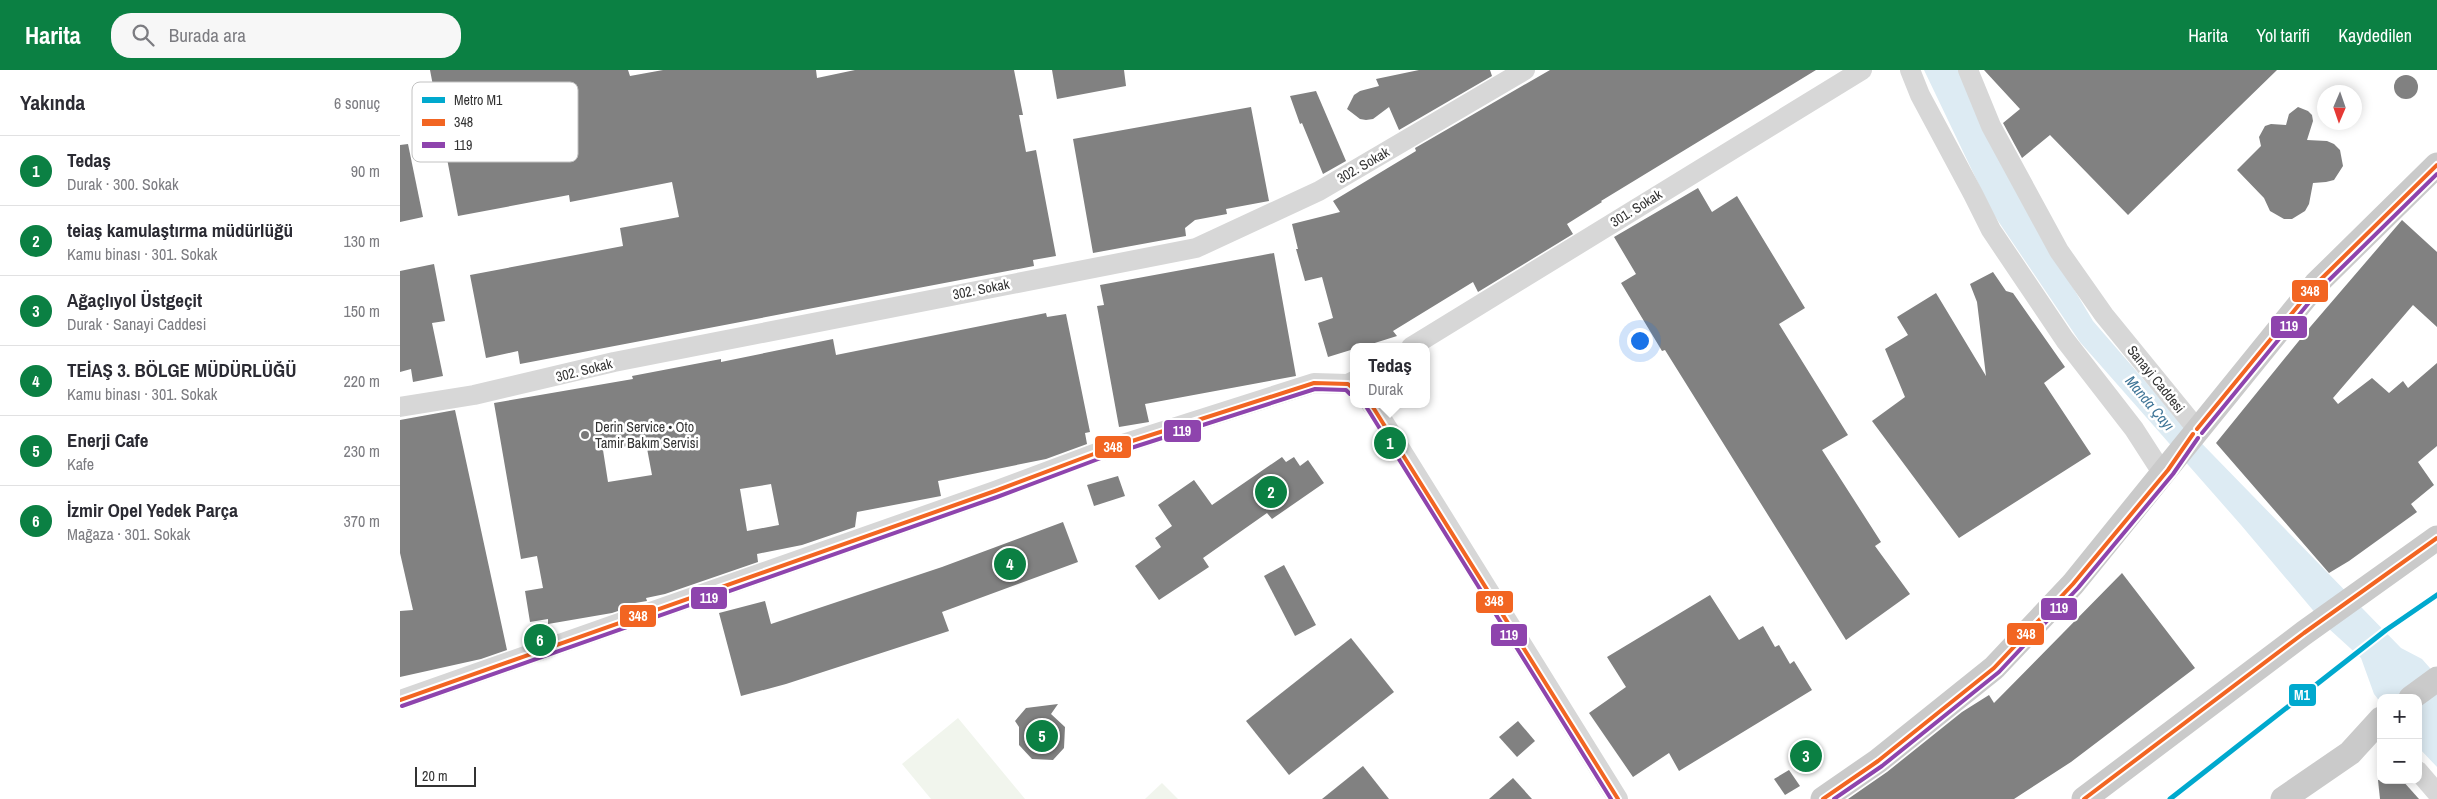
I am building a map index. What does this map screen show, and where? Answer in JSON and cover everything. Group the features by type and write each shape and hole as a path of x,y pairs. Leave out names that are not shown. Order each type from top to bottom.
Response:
{"main road":[{"path":"1823,799 1878,761 1994,668 2073,584 2316,284 2437,165"},
{"path":"2084,799 2304,634 2437,538"},
{"path":"2417,694 2437,680"},
{"path":"2283,799 2350,753 2377,725"}],"street":[{"name":"302. Sokak","path":"400,407 474,395 614,362 1196,248 1319,191 1525,70"},
{"name":"301. Sokak","path":"1418,343 1862,70"},
{"path":"1910,70 1920,95 1974,194 1991,230 2065,340 2165,472"},
{"name":"Sanayi Caddesi","path":"1968,70 1991,126 2059,251 2104,314 2195,432"},
{"path":"400,700 995,491 1107,449 1314,383 1350,385"},
{"path":"1374,408 1618,799"},
{"path":"2422,776 2437,793"}],"shaded area":[{"path":"958,718 1025,799 931,799 902,764"},
{"path":"1162,783 1178,799 1145,799"}],"water":[{"name":"Manda Çayı","path":"1924,70 1961,70 2027,211 2093,321 2176,417 2401,648 2422,659 2437,676 2437,767 2422,751 2422,694 2377,694 2377,698 2361,658 2328,628 2241,525 2080,342 1992,212"}],"building":[{"path":"430,70 628,70 630,76 663,70 816,70 817,78 855,70 1014,70 1023,115 1019,115 1026,152 1036,150 1056,256 1033,260 1034,266 520,364 518,351 486,358 470,275 623,246 620,228 679,217 672,182 570,202 569,195 458,216 448,162 578,162 578,82 432,82"},
{"path":"1052,70 1124,70 1126,86 1057,99"},
{"path":"1419,70 1490,70 1492,76 1399,130 1389,107 1373,119 1366,120 1360,119 1347,109 1354,95 1360,91 1379,86 1376,79"},
{"path":"1550,70 1816,70 1601,201 1567,224 1573,234 1478,292 1473,282 1393,331 1397,336 1375,343 1350,343 1350,350 1328,357 1318,323 1333,318 1322,277 1305,281 1296,249 1298,249 1292,224 1340,212 1333,201 1416,151 1415,148"},
{"path":"1984,70 2277,70 2128,215 2050,135 2022,158 2003,123 2020,109"},
{"path":"2406,75 2414,79 2418,87 2414,95 2406,99 2398,95 2394,87 2398,79"},
{"path":"1316,91 1346,161 1323,174 1302,123 1300,124 1290,96"},
{"path":"1251,107 1269,201 1226,209 1227,214 1195,220 1185,228 1186,236 1093,253 1073,139"},
{"path":"2298,107 2312,115 2313,121 2307,140 2327,141 2334,144 2340,150 2343,166 2334,180 2313,183 2309,204 2305,211 2292,219 2284,219 2270,211 2264,198 2237,170 2261,146 2259,137 2265,126 2271,124 2286,125 2289,114"},
{"path":"408,144 423,217 400,222 400,145"},
{"path":"1698,188 1712,212 1737,196 1805,308 1779,324 1848,435 1822,450 1881,542 1875,546 1910,594 1846,640 1665,350 1662,351 1621,283 1636,274 1614,237"},
{"path":"2402,220 2437,252 2437,327 2413,305 2333,398 2338,404 2372,378 2389,393 2403,381 2408,388 2437,363 2437,446 2418,462 2434,485 2411,504 2417,512 2349,561 2329,573 2216,443 2311,326"},
{"path":"1274,253 1296,376 1145,404 1149,422 1119,427 1097,306 1104,305 1100,285"},
{"path":"434,264 445,321 432,323 443,376 413,382 411,369 400,372 400,271"},
{"path":"1993,272 2006,291 2013,293 2065,367 2044,383 2091,454 1959,538 1872,421 1905,397 1885,349 1908,335 1897,317 1936,293 1986,376 1977,302 1970,284"},
{"path":"1046,313 1047,317 1066,314 1090,432 1085,433 1087,444 1046,459 938,481 941,496 857,512 855,527 802,545 757,554 758,562 665,594 646,598 647,601 629,604 630,607 612,613 548,624 548,619 530,622 525,591 543,588 537,556 521,559 494,403 633,379 632,376 721,359 721,362 833,339 836,355","holes":["646,443 652,475 608,482 603,450","771,484 779,525 747,531 740,489"]},
{"path":"455,410 507,650 481,659 400,677 400,611 413,610 400,553 400,420"},
{"path":"1282,457 1286,462 1294,457 1300,466 1308,460 1324,483 1272,519 1267,513 1203,558 1209,567 1159,600 1135,566 1161,547 1155,538 1172,526 1158,505 1194,480 1212,505"},
{"path":"1118,476 1125,496 1094,506 1087,485"},
{"path":"1063,522 1078,562 942,612 949,631 786,684 741,696 719,613 765,601 771,624 942,567"},
{"path":"1284,565 1316,625 1295,636 1264,576"},
{"path":"2122,573 2195,668 2071,762 2014,799 1848,799 1887,772 1962,712 1989,695 1994,703"},
{"path":"1710,595 1739,640 1763,626 1775,647 1779,645 1790,664 1794,661 1812,690 1679,771 1669,753 1633,777 1589,713 1626,687 1607,657"},
{"path":"1351,638 1394,692 1289,775 1246,721"},
{"path":"1058,704 1051,714 1065,727 1064,748 1053,760 1032,759 1019,745 1019,727 1015,721 1026,708"},
{"path":"1518,721 1535,741 1517,757 1499,737"},
{"path":"1363,766 1389,799 1322,799"},
{"path":"1789,770 1800,786 1785,795 1774,779"},
{"path":"1513,778 1532,799 1489,799"},
{"path":"2378,784 2406,784 2419,799 2380,799"}],"metro line":[{"name":"M1","path":"2170,799 2386,630 2437,595"}],"transit line":[{"name":"348","path":"2197,429 2316,284 2437,165"},
{"name":"119","path":"2202,433 2321,288 2437,174"},
{"name":"348","path":"400,700 995,491 1107,449 1314,383 1348,384 1350,386"},
{"name":"119","path":"402,706 997,497 1109,455 1315,389 1346,390 1350,394"},
{"name":"119","path":"1367,408 1611,799"},
{"name":"348","path":"1374,408 1618,799"},
{"name":"348","path":"1823,799 1878,761 1994,668 2073,584 2168,470 2193,434"},
{"name":"119","path":"1834,799 1882,766 1999,672 2078,588 2173,474 2198,438"},
{"name":"348","path":"2084,799 2304,633 2437,538"}],"place":[{"name":"Derin Service • Oto Tamir Bakım Servisi","path":"585,435"},
{"name":"Tedaş","path":"1390,443"},
{"name":"teiaş kamulaştırma müdürlüğü","path":"1271,492"},
{"name":"TEİAŞ 3. BÖLGE MÜDÜRLÜĞÜ","path":"1010,564"},
{"name":"İzmir Opel Yedek Parça","path":"540,640"},
{"name":"Enerji Cafe","path":"1042,736"},
{"name":"Ağaçlıyol Üstgeçit","path":"1806,756"}]}
